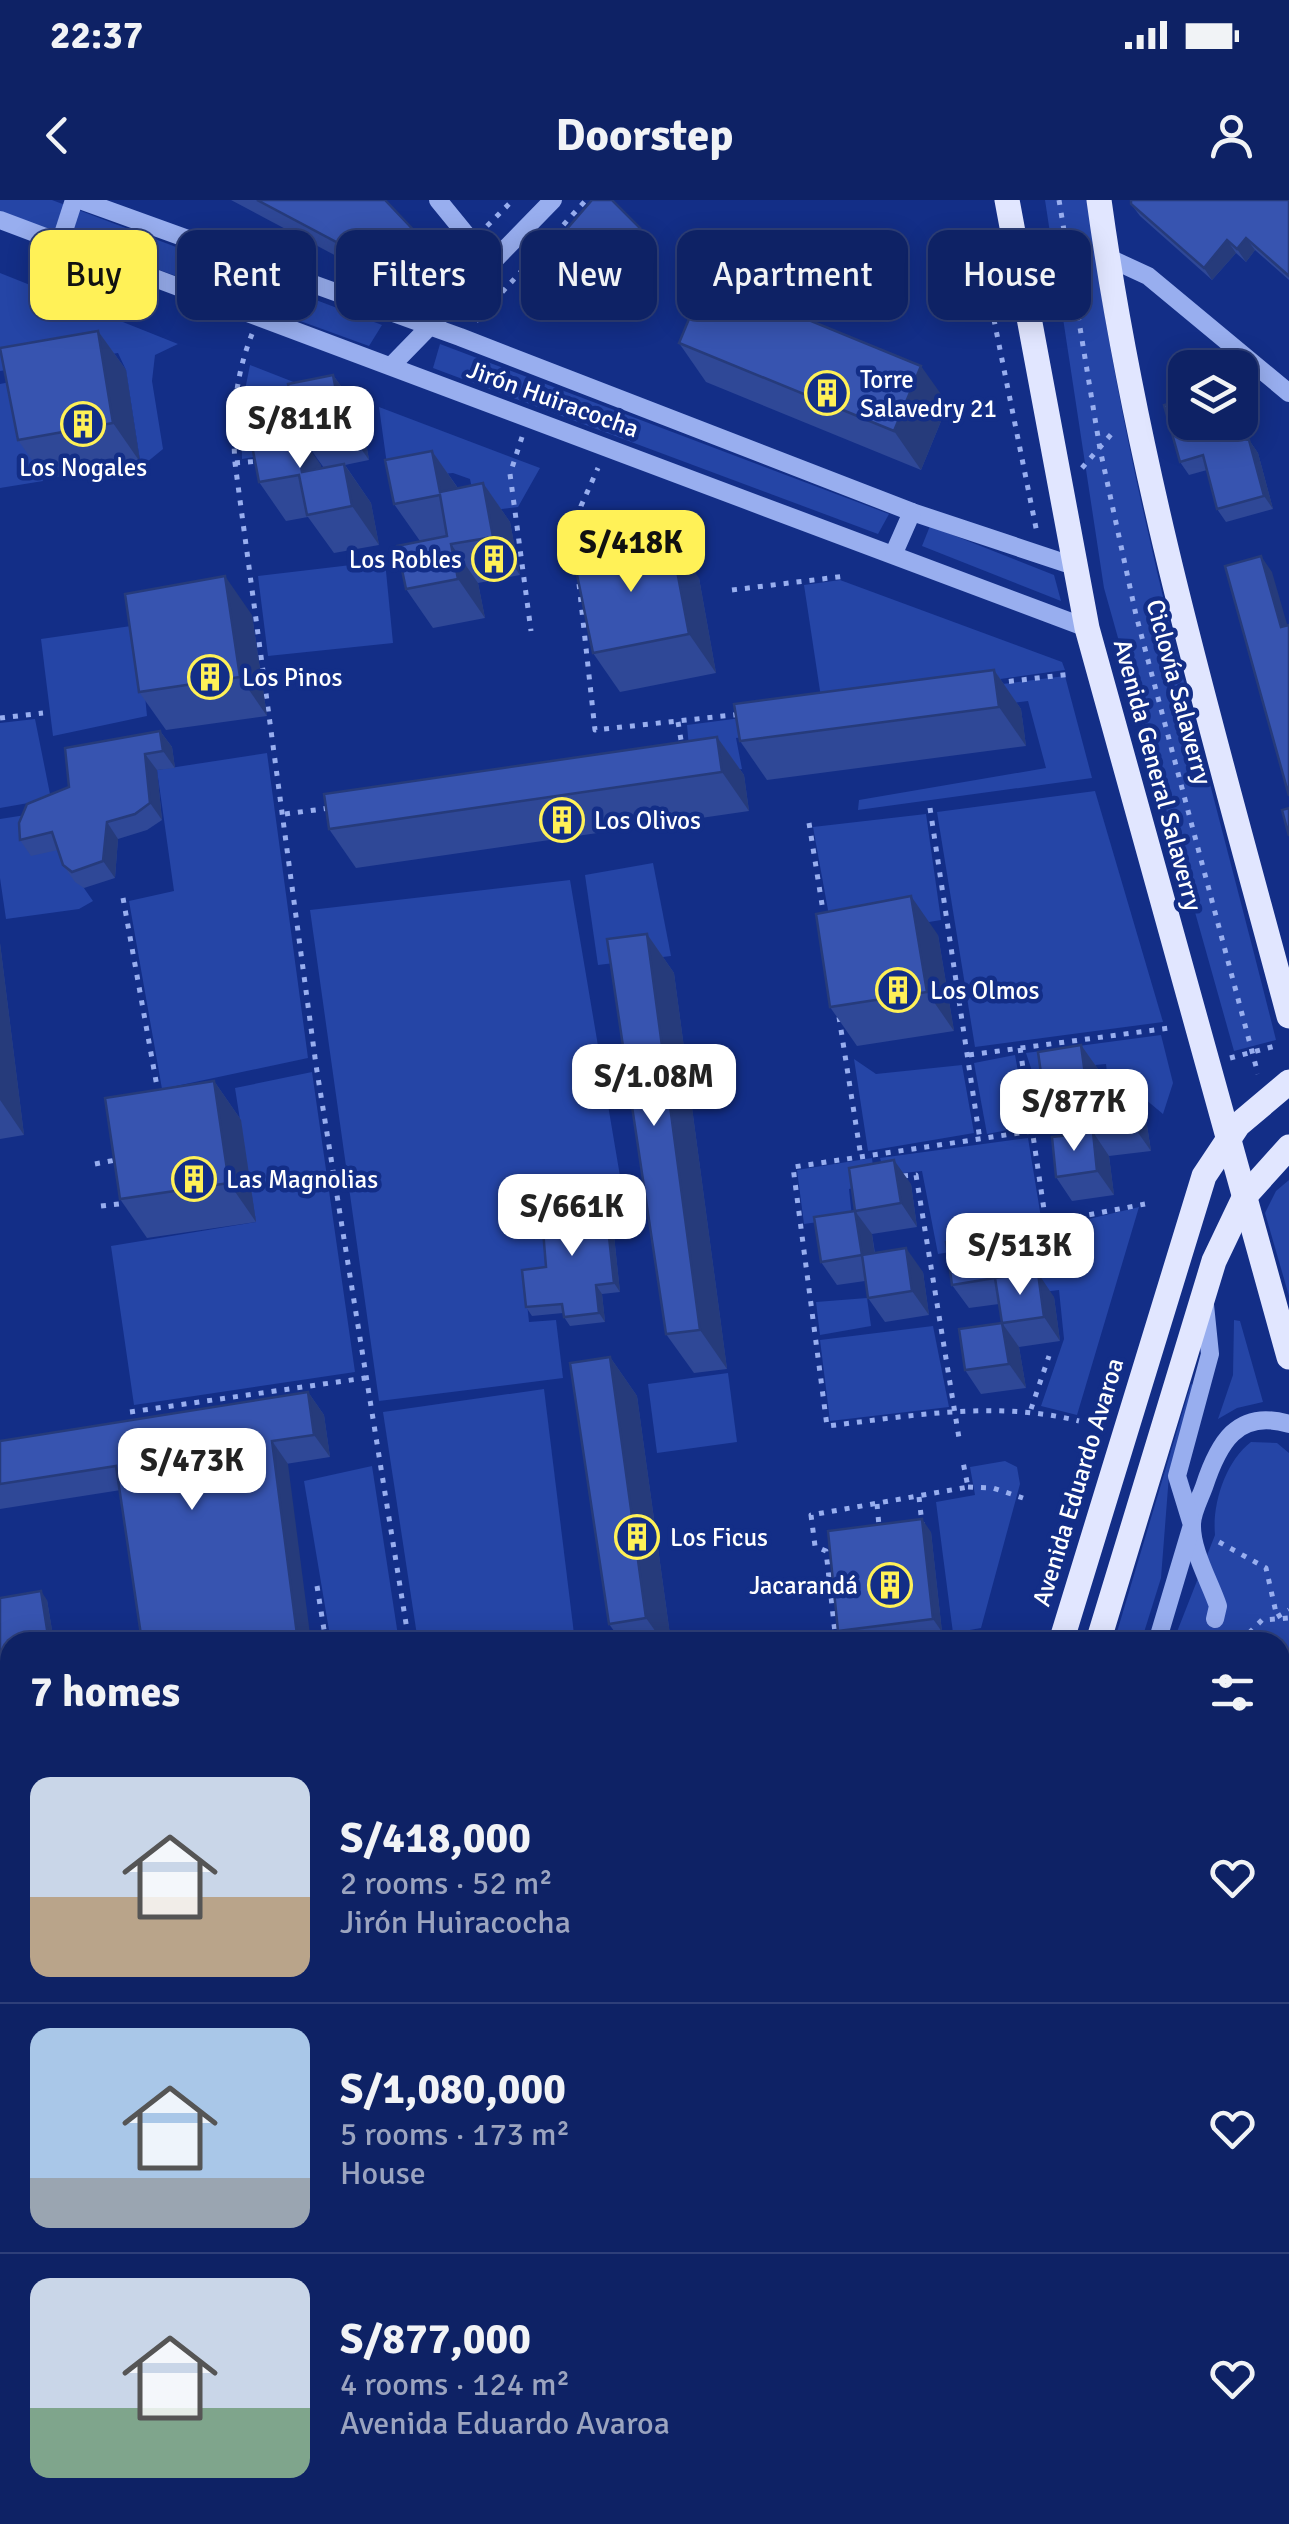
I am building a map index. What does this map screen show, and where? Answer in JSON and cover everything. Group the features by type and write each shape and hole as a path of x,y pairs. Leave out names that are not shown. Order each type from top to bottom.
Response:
{"main road":[{"name":"Avenida General Salaverry","path":"1007,200 1087,628 1289,1357"},
{"path":"1099,200 1134,406 1172,574 1289,1016"},
{"name":"Avenida Eduardo Avaroa","path":"1064,1632 1204,1176 1228,1136 1264,1100 1289,1082"},
{"path":"1101,1632 1228,1224 1245,1196 1289,1147"},
{"path":"1106,1489 1141,1501"}],"street":[{"path":"65,230 77,200"},
{"name":"Jirón Huiracocha","path":"77,200 460,338 912,512 1074,566"},
{"path":"438,200 462,230"},
{"path":"501,255 553,200"},
{"name":"Jirón Huiracocha","path":"0,220 30,232"},
{"path":"1107,258 1148,276 1289,393"},
{"name":"Jirón Huiracocha","path":"266,320 1087,628"},
{"path":"391,366 438,320"},
{"path":"894,554 912,512"},
{"path":"1204,1292 1210,1354 1178,1476 1218,1606 1216,1619"},
{"path":"1161,1632 1218,1447 1232,1430 1251,1420 1272,1419 1289,1424"}],"path":[{"path":"460,338 586,200"},
{"name":"Ciclovía Salaverry","path":"1060,200 1100,449 1136,615 1264,1100"},
{"path":"984,217 990,300 1041,555"},
{"path":"257,320 238,378 232,417 234,463 285,814 316,1065 407,1632"},
{"path":"1059,490 1100,449 1134,406"},
{"path":"530,418 510,474 531,631"},
{"path":"577,562 581,506 604,456"},
{"path":"234,463 273,460"},
{"path":"732,590 846,576"},
{"path":"579,580 595,730 748,713"},
{"path":"993,683 1071,674"},
{"path":"0,718 43,713"},
{"path":"678,721 683,753"},
{"path":"285,814 341,806"},
{"path":"930,808 980,1140"},
{"path":"809,823 824,922"},
{"path":"123,898 158,1092"},
{"path":"837,1000 861,1157"},
{"path":"968,1055 1169,1028"},
{"path":"1222,1060 1278,1045"},
{"path":"1020,1048 1046,1222 1145,1204"},
{"path":"1032,1131 793,1168 827,1426 954,1412 1031,1409 1079,1420"},
{"path":"876,1154 878,1167"},
{"path":"95,1164 125,1158"},
{"path":"898,1177 916,1174 959,1438"},
{"path":"100,1206 132,1202"},
{"path":"1031,1409 1049,1356"},
{"path":"130,1412 366,1378"},
{"path":"963,1462 968,1488"},
{"path":"835,1632 826,1551 816,1546 811,1515 968,1488 993,1488 1023,1498"},
{"path":"920,1497 922,1528"},
{"path":"877,1504 880,1534"},
{"path":"1219,1542 1266,1568 1277,1616"},
{"path":"317,1586 324,1632"},
{"path":"1247,1632 1289,1614"}],"shaded area":[{"path":"0,200 52,200 131,230 50,230 0,212"},
{"path":"1045,200 1088,200 1122,412 1145,518 1276,1040 1234,1051 1104,588 1063,320 1091,320 1091,230 1050,230"},
{"path":"157,240 177,247 177,276 157,269"},
{"path":"0,273 30,285 30,320 118,320 178,344 155,355 152,381 163,449 141,467 126,370 118,353 0,371"},
{"path":"316,300 336,308 336,320 369,320 382,325 369,346 297,320 316,320"},
{"path":"440,344 889,514 878,534 433,368"},
{"path":"250,365 314,390 300,420 306,449 242,459 241,410"},
{"path":"15,381 43,481 0,488 0,384"},
{"path":"379,407 540,468 518,507 477,512 470,479 453,473 389,479"},
{"path":"930,526 1054,575 1061,601 922,546"},
{"path":"385,561 393,643 268,656 258,576"},
{"path":"840,580 1062,662 1065,670 822,704 804,585"},
{"path":"138,625 147,716 53,736 41,639"},
{"path":"1065,676 1092,778 858,810 859,800 1046,768 1028,701 736,738 742,769 698,776 691,770 687,725"},
{"path":"35,719 51,799 0,808 0,723"},
{"path":"267,753 308,1058 162,1089 129,901 174,891 157,770"},
{"path":"1095,791 1163,1022 975,1047 937,812"},
{"path":"32,814 93,901 79,909 6,919 0,878 0,819"},
{"path":"926,814 941,920 833,938 813,827"},
{"path":"653,863 671,956 598,965 585,875"},
{"path":"570,880 621,1182 561,1195 562,1220 548,1272 524,1275 529,1322 556,1320 563,1378 379,1401 310,910"},
{"path":"1161,1035 1173,1083 1163,1114 1145,1099 1109,1091 1106,1064 1032,1071 1026,1053"},
{"path":"1015,1055 1028,1126 987,1134 974,1063"},
{"path":"854,1059 876,1074 962,1065 974,1133 868,1151"},
{"path":"312,1072 355,1372 134,1405 111,1246 256,1222 235,1088"},
{"path":"1028,1138 1043,1230 1139,1207 1077,1415 1041,1406 1064,1339 1059,1290 1020,1295 1011,1242 938,1254 922,1171 885,1175 880,1158"},
{"path":"872,1158 875,1183 849,1189 852,1217 804,1224 797,1170"},
{"path":"1289,1180 1289,1296 1265,1213 1276,1191"},
{"path":"867,1298 871,1326 820,1335 816,1302"},
{"path":"1234,1320 1240,1321 1263,1402 1237,1408 1218,1419 1233,1375"},
{"path":"933,1326 949,1407 830,1421 820,1340"},
{"path":"728,1373 737,1442 657,1453 648,1384"},
{"path":"1191,1384 1197,1388 1169,1475 1161,1578 1144,1632 1117,1632"},
{"path":"544,1389 574,1632 416,1632 383,1412"},
{"path":"1251,1442 1277,1443 1289,1453 1289,1632 1177,1632 1215,1535 1222,1484"},
{"path":"1005,1461 1017,1467 1020,1484 981,1628 953,1632 936,1502 975,1495 970,1467"},
{"path":"372,1466 397,1632 329,1632 304,1481"}],"building":[{"path":"257,200 385,200 413,230 336,230 336,242"},
{"path":"592,200 612,200 640,228 638,230 566,230"},
{"path":"1131,200 1289,200 1289,276 1246,238 1237,249 1227,240 1204,268"},
{"path":"689,320 809,320 921,366 894,431 679,343"},
{"path":"98,331 113,423 18,440 0,348"},
{"path":"333,375 342,422 297,430 288,384"},
{"path":"294,427 302,472 344,464 352,506 307,515 299,475 259,482 250,435"},
{"path":"1174,440 1249,440 1264,496 1217,509 1203,455 1180,462"},
{"path":"432,451 440,492 483,483 493,537 451,544 458,579 406,589 397,546 447,536 440,495 394,504 385,460"},
{"path":"671,539 689,634 593,653 573,555"},
{"path":"1261,556 1281,627 1289,625 1289,796 1225,566"},
{"path":"225,576 240,677 139,692 125,594"},
{"path":"994,670 999,707 740,741 734,704"},
{"path":"160,731 163,751 145,754 150,803 135,814 107,822 103,861 72,872 63,865 52,832 20,840 19,823 27,804 69,787 65,748"},
{"path":"717,737 722,772 329,829 324,794"},
{"path":"1289,808 1289,836 1282,810"},
{"path":"911,896 927,992 830,1007 816,914"},
{"path":"647,934 700,1330 666,1334 607,939"},
{"path":"1081,1045 1087,1089 1044,1095 1038,1052"},
{"path":"214,1081 229,1183 120,1199 105,1098"},
{"path":"1127,1082 1134,1127 1093,1132 1087,1089"},
{"path":"1093,1132 1097,1171 1056,1177 1052,1137"},
{"path":"894,1160 901,1203 855,1211 849,1168"},
{"path":"589,1189 593,1219 607,1218 614,1283 596,1285 599,1313 564,1317 562,1304 526,1307 522,1270 546,1267 543,1230 562,1214 559,1192"},
{"path":"855,1211 862,1255 821,1262 814,1217"},
{"path":"989,1236 995,1278 952,1285 946,1242"},
{"path":"906,1248 912,1291 868,1298 862,1255"},
{"path":"1038,1273 1044,1317 1002,1323 995,1278"},
{"path":"1002,1323 1009,1364 965,1370 959,1329"},
{"path":"610,1357 646,1618 609,1624 570,1363"},
{"path":"308,1392 314,1435 272,1441 297,1632 141,1632 116,1466 0,1484 0,1441"},
{"name":"Jacarandá","path":"922,1519 933,1619 838,1631 828,1531"},
{"path":"41,1591 47,1632 0,1632 0,1598"}],"place":[{"name":"Torre Salavedry 21","path":"827,393"},
{"name":"Los Nogales","path":"83,424"},
{"name":"Los Robles","path":"494,559"},
{"name":"Los Pinos","path":"210,677"},
{"name":"Los Olivos","path":"562,820"},
{"name":"Los Olmos","path":"898,990"},
{"name":"Las Magnolias","path":"194,1179"},
{"name":"Los Ficus","path":"637,1537"},
{"name":"Jacarandá","path":"890,1585"}]}
